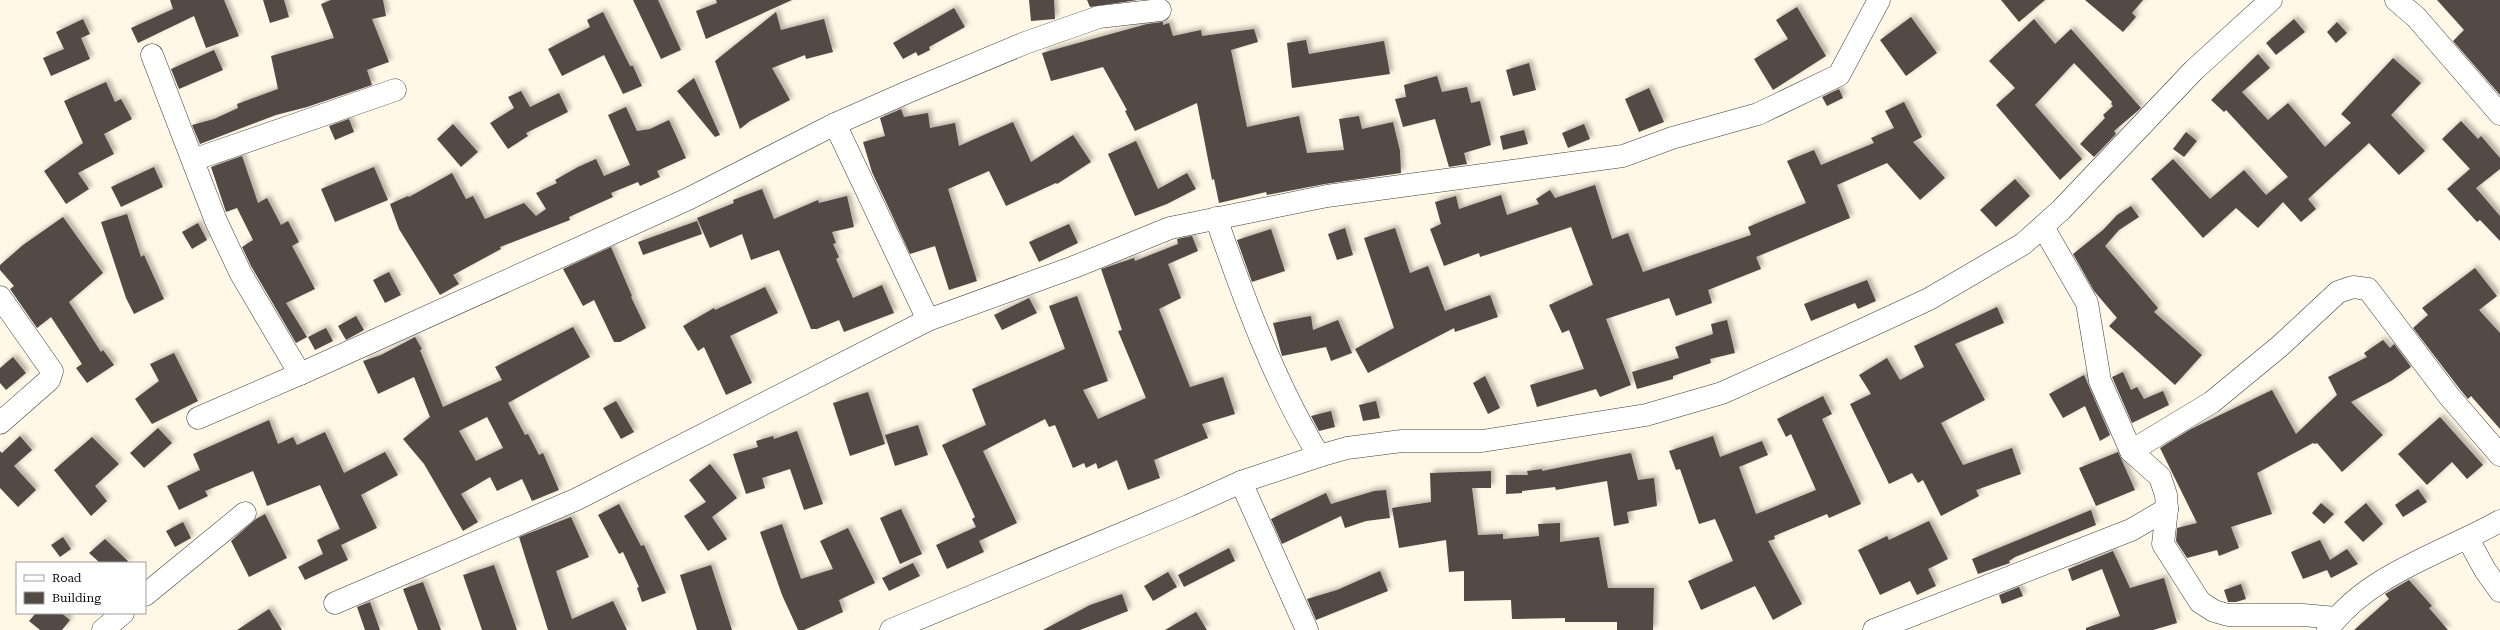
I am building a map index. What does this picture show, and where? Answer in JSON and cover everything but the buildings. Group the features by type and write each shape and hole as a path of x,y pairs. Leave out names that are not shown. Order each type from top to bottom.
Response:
{"street":[{"path":"335,603 577,499 928,320 1074,267 1170,228 1327,196 1623,156 1672,138 1758,114 1840,75 1880,0"},
{"path":"891,630 1174,512 1241,482 1319,456 1347,448 1402,441 1482,441 1646,415 1722,393 1929,299 2023,244 2043,227 2194,70 2271,0"},
{"path":"2396,0 2416,17 2500,114"},
{"path":"198,418 300,374 688,199 836,124 1024,43 1099,17 1160,10"},
{"path":"152,55 216,221 241,274 300,374"},
{"path":"193,160 395,90"},
{"path":"836,124 928,320"},
{"path":"1216,218 1243,297 1290,407 1319,456"},
{"path":"2043,227 2086,303 2100,381 2131,451 2160,477 2166,495 2167,509 2163,544 2200,602 2214,611 2228,615 2331,624 2370,590 2418,561 2468,539 2500,520"},
{"path":"2131,451 2212,402 2280,346 2338,292 2353,287 2368,289 2449,396 2500,455"},
{"path":"0,296 52,371 49,380 0,423"},
{"path":"1241,482 1307,630"},
{"path":"1874,630 2132,530 2167,509"},
{"path":"146,594 245,512"},
{"path":"2468,539 2485,570 2500,591"},
{"path":"103,630 122,614"}]}
